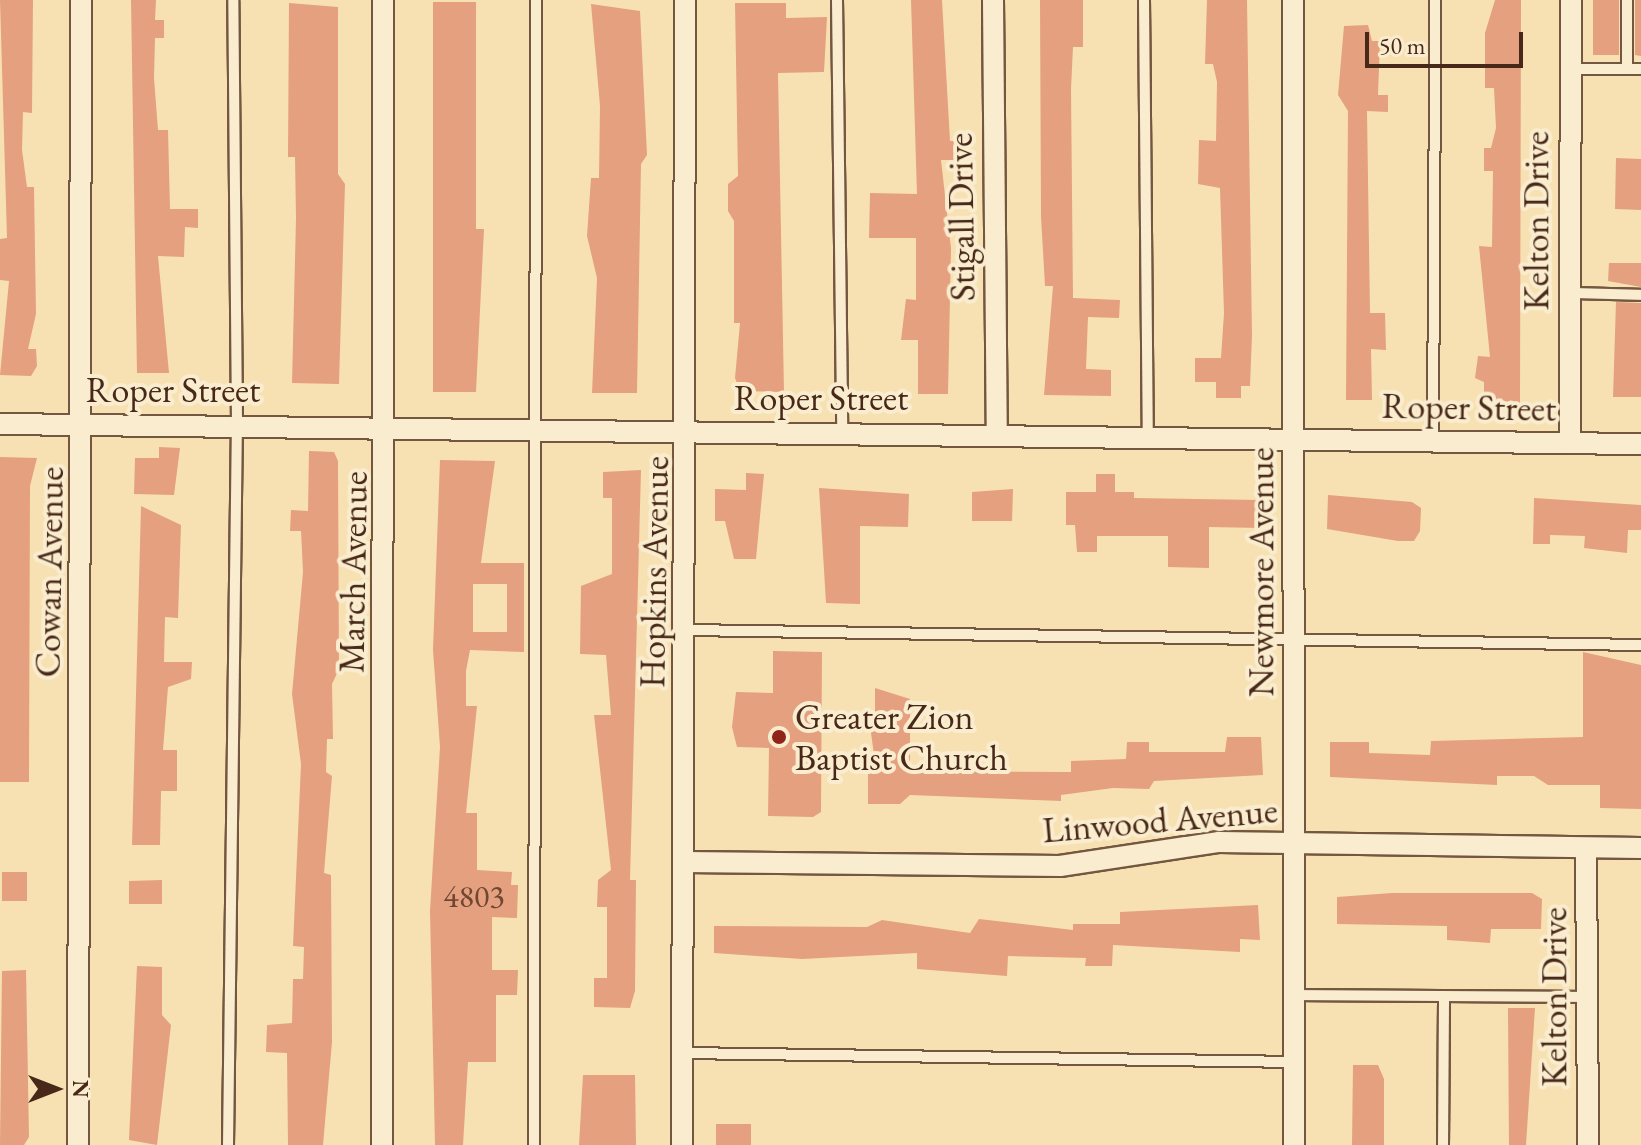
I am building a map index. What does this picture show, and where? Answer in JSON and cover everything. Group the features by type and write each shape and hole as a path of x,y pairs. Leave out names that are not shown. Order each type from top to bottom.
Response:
{"street":[{"name":"Cowan Avenue","path":"78,1145 84,424 81,0"},
{"name":"March Avenue","path":"382,1145 388,425 383,0"},
{"name":"Hopkins Avenue","path":"682,1145 690,431 685,0"},
{"name":"Stigall Drive","path":"993,0 997,434"},
{"name":"Newmore Avenue","path":"1293,0 1294,1145"},
{"name":"Kelton Drive","path":"1570,443 1571,0"},
{"name":"Roper Street","path":"0,424 237,423 1641,444"},
{"name":"Linwood Avenue","path":"685,862 1060,866 1197,844 1294,842 1641,848"},
{"name":"Kelton Drive","path":"1586,848 1590,997 1588,1145"}],"lane":[{"path":"228,1145 237,423 233,0"},
{"path":"534,1145 541,428 536,0"},
{"path":"837,0 842,432"},
{"path":"1144,0 1148,437"},
{"path":"1433,441 1435,0"},
{"path":"1627,0 1627,69"},
{"path":"1571,69 1641,69"},
{"path":"1570,293 1641,295"},
{"path":"687,630 1641,645"},
{"path":"1294,995 1590,997"},
{"path":"1443,1145 1444,996"},
{"path":"683,1053 1295,1062"}],"building":[{"path":"0,0 33,0 32,113 23,112 22,150 27,187 34,187 36,314 28,349 36,349 37,366 31,376 0,375 9,281 0,280 0,239 7,238"},
{"path":"131,0 156,0 155,20 164,20 164,38 155,38 154,78 158,130 168,130 170,209 198,209 198,228 185,227 184,257 158,256 169,373 137,373"},
{"path":"911,0 942,0 950,141 965,141 965,160 941,160 951,248 948,394 918,394 918,340 901,340 906,299 916,300 916,238 869,238 870,193 917,194"},
{"path":"1040,0 1083,0 1083,47 1073,47 1071,89 1073,298 1120,300 1119,318 1088,317 1086,369 1111,370 1111,396 1044,395 1053,286 1045,286 1041,217"},
{"path":"1207,0 1247,0 1252,335 1250,386 1241,386 1241,398 1216,398 1216,382 1195,382 1195,358 1221,358 1224,313 1220,188 1198,184 1199,140 1216,141 1217,82 1213,64 1205,64"},
{"path":"1495,0 1521,0 1520,403 1484,402 1484,382 1475,378 1478,356 1490,357 1479,246 1492,247 1493,171 1484,171 1484,148 1491,148 1496,128 1494,88 1485,88 1485,33"},
{"path":"1593,0 1619,0 1619,55 1593,55"},
{"path":"1635,0 1641,0 1641,56 1635,55"},
{"path":"433,2 476,2 476,229 484,229 476,392 433,392"},
{"path":"289,3 338,7 338,174 345,184 339,384 292,383 296,218 295,157 288,157"},
{"path":"735,3 786,3 786,18 827,17 824,72 778,73 784,392 740,391 735,378 740,323 734,323 734,221 728,211 728,184 738,176"},
{"path":"591,4 640,11 647,155 641,164 637,393 592,393 597,278 587,236 591,178 599,178 600,106"},
{"path":"1368,25 1372,41 1380,41 1378,95 1388,95 1388,112 1367,111 1370,313 1385,313 1386,350 1371,349 1372,400 1346,400 1348,111 1338,95 1344,26"},
{"path":"1616,158 1641,159 1641,210 1615,209"},
{"path":"1609,263 1641,263 1641,287 1608,281"},
{"path":"1616,302 1641,303 1641,397 1613,397"},
{"path":"159,447 180,448 174,495 134,494 135,458 159,458"},
{"path":"309,451 334,452 338,461 339,669 332,684 333,739 327,739 326,772 332,776 324,873 331,875 332,1042 323,1145 288,1145 287,1053 266,1052 267,1025 292,1023 293,979 303,979 304,947 293,946 301,764 292,694 303,572 301,531 290,531 291,510 308,511"},
{"path":"0,457 37,458 30,486 29,782 0,782"},
{"path":"440,460 495,461 481,563 524,563 524,652 470,650 466,671 466,706 477,706 466,813 477,813 477,870 512,872 511,885 518,885 517,918 492,917 492,970 518,970 517,995 496,995 496,1062 468,1062 463,1145 435,1145 430,911 440,747 433,650","holes":["473,584 507,584 507,632 473,632"]},
{"path":"641,470 630,880 636,880 635,991 630,1008 594,1007 594,978 607,978 607,907 597,907 598,880 611,870 594,715 611,715 606,655 580,654 581,586 612,574 612,498 603,498 603,472"},
{"path":"746,473 764,474 756,559 734,559 725,521 715,521 715,489 746,490"},
{"path":"1096,474 1115,474 1115,492 1134,492 1134,498 1261,500 1261,528 1209,527 1209,568 1168,567 1168,536 1097,536 1097,552 1077,552 1075,525 1066,525 1066,492 1096,492"},
{"path":"819,488 909,494 908,527 860,526 860,604 826,603"},
{"path":"1013,489 1012,521 972,521 972,492"},
{"path":"1328,495 1412,502 1421,508 1420,531 1414,541 1398,541 1327,529"},
{"path":"1534,498 1641,505 1641,530 1628,530 1627,553 1584,548 1585,536 1550,535 1550,544 1533,544"},
{"path":"141,506 181,525 178,618 165,617 164,662 192,662 191,679 168,687 163,750 177,750 177,791 161,791 160,845 132,845"},
{"name":"Greater Zion Baptist Church","path":"773,651 822,652 821,812 813,817 768,816 769,748 737,747 732,727 736,692 773,693"},
{"path":"1583,652 1641,665 1641,809 1600,808 1600,785 1548,785 1534,776 1497,776 1497,785 1330,777 1330,742 1369,742 1369,753 1430,755 1431,741 1583,737"},
{"path":"875,688 910,699 910,771 1071,772 1071,761 1126,759 1127,742 1149,742 1149,752 1225,752 1227,737 1261,737 1263,775 1154,781 1149,789 1113,788 1061,795 1061,801 910,795 900,804 868,804 868,762 875,762 868,711 875,711"},
{"path":"2,872 27,872 27,901 2,901"},
{"path":"162,880 162,904 129,904 129,881"},
{"path":"1392,893 1532,893 1542,899 1541,929 1491,929 1490,943 1447,940 1447,926 1337,924 1337,897"},
{"path":"1258,905 1260,940 1240,939 1240,952 1113,945 1112,966 1085,966 1086,958 1008,956 1007,976 917,969 917,953 802,959 714,953 714,926 867,927 882,920 970,933 979,919 1073,930 1073,924 1120,924 1120,912"},
{"path":"137,966 162,967 162,1015 171,1025 157,1145 129,1140"},
{"path":"26,970 29,1137 24,1145 0,1145 2,971"},
{"path":"1508,1008 1535,1008 1526,1145 1509,1145"},
{"path":"1353,1065 1378,1065 1384,1079 1384,1145 1352,1145"},
{"path":"583,1075 635,1075 636,1145 579,1145"},
{"path":"716,1124 751,1124 751,1145 716,1145"}],"place":[{"name":"Greater Zion Baptist Church","path":"779,737"}]}
